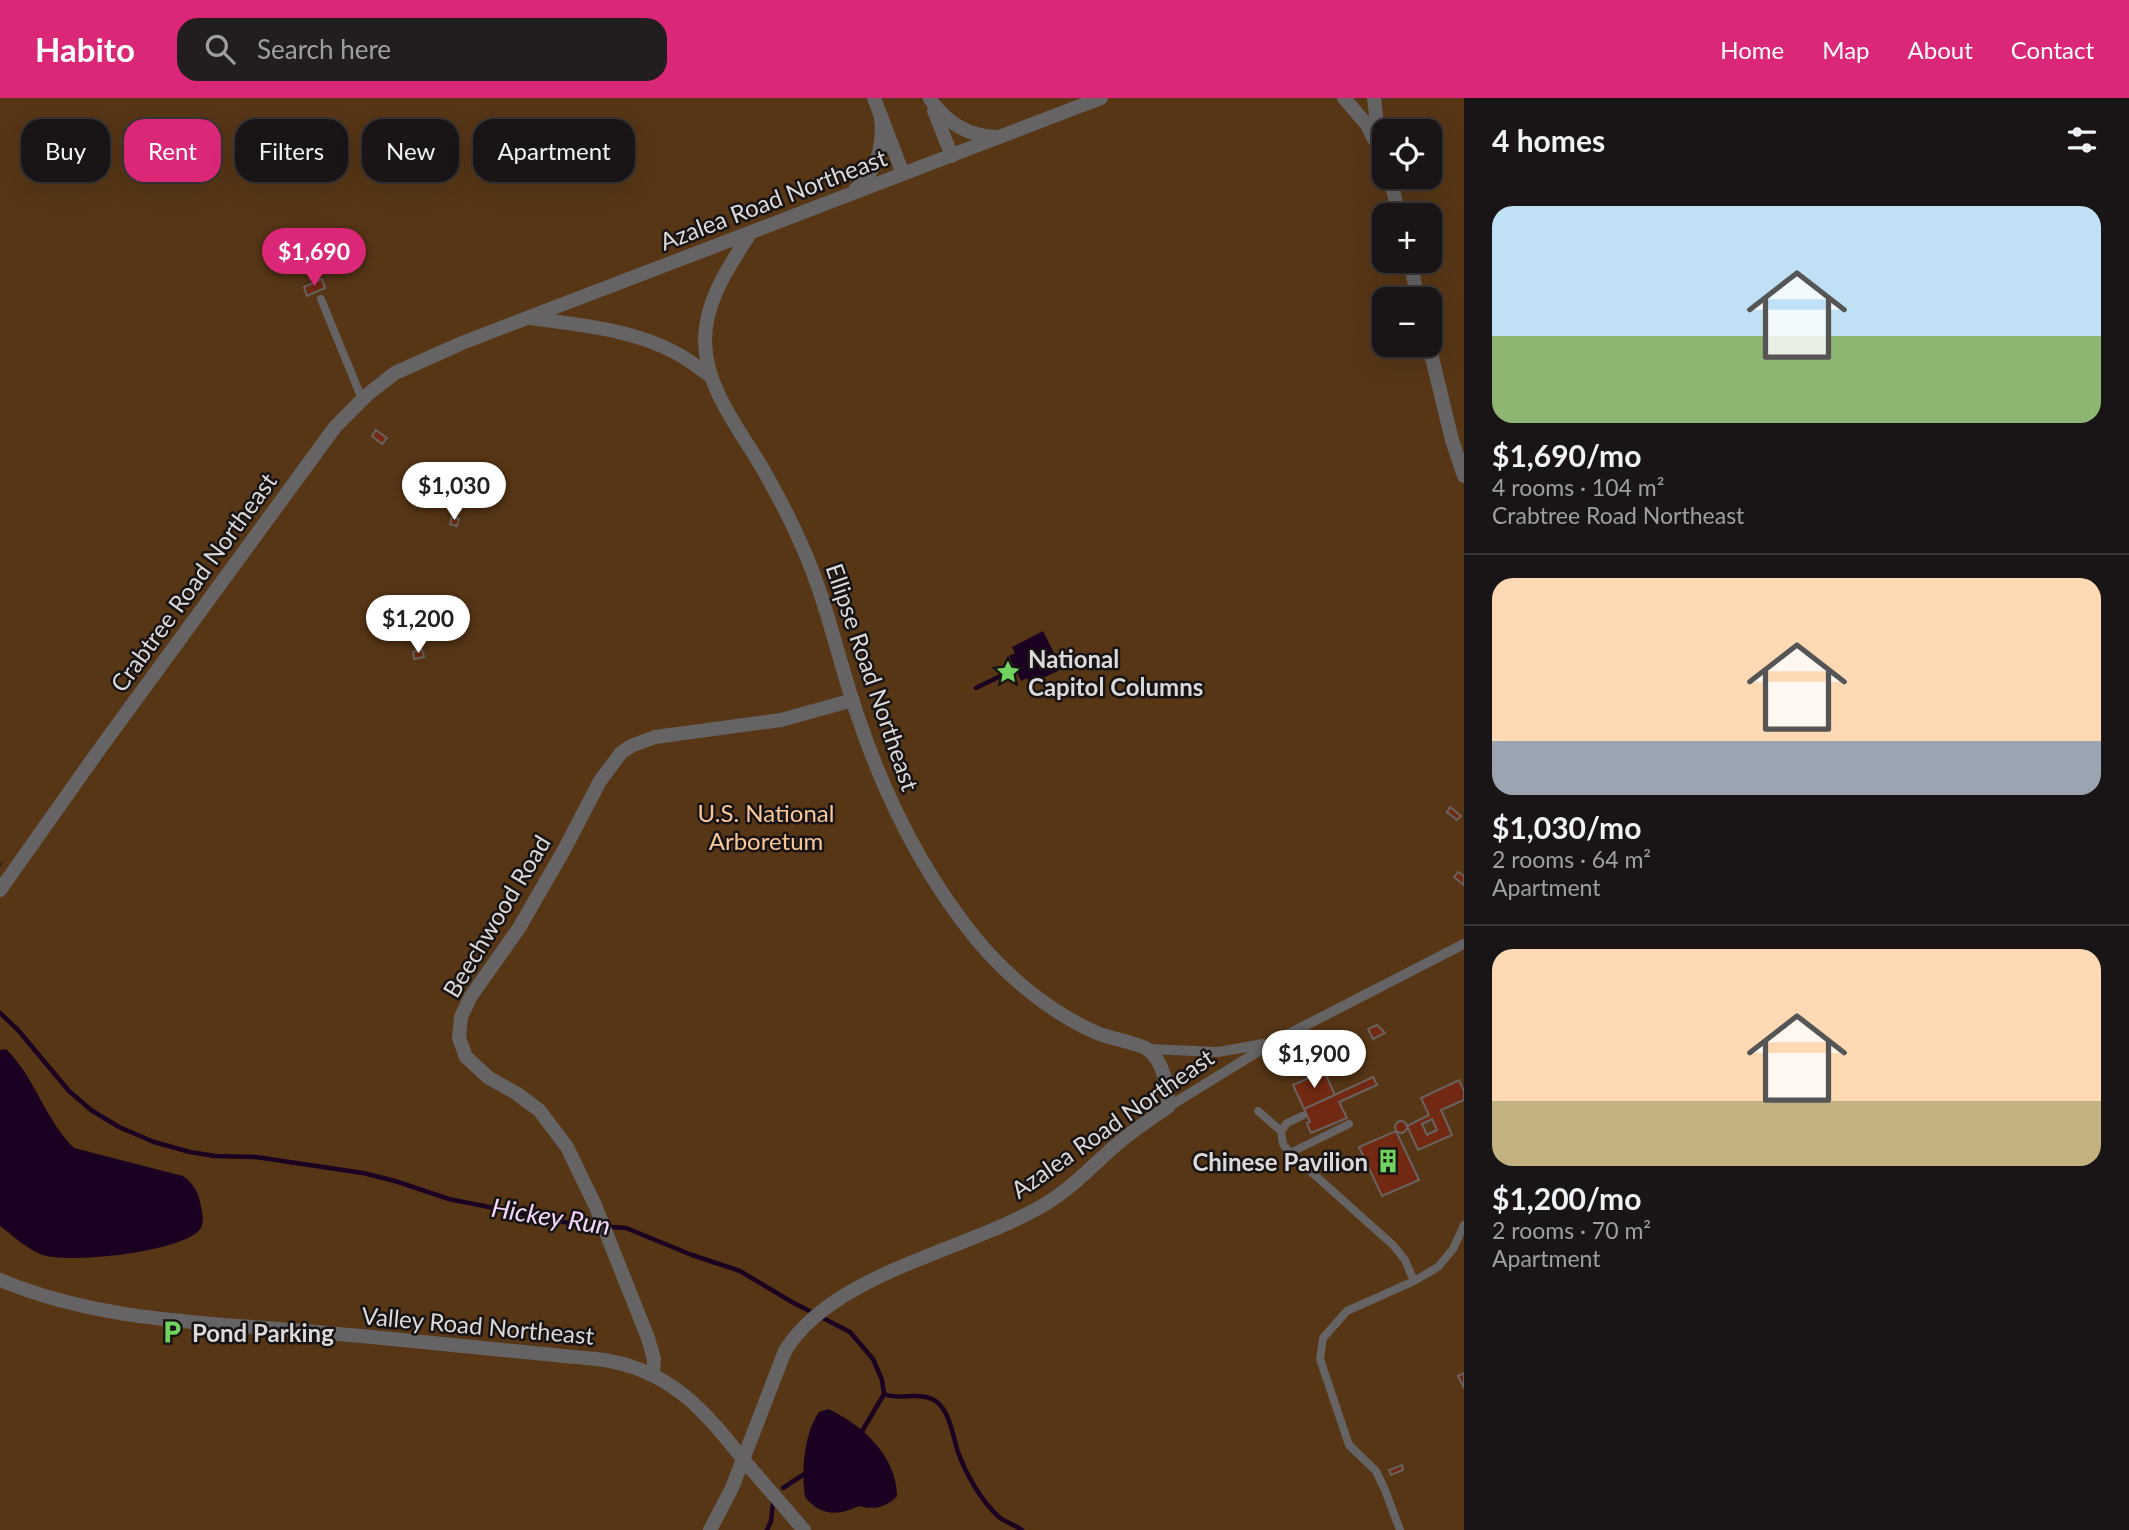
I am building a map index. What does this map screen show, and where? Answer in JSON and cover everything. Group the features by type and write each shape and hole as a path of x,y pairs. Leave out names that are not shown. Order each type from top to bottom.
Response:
{"street":[{"path":"874,98 903,174"},
{"name":"Azalea Road Northeast","path":"462,343 1101,98"},
{"path":"1344,98 1372,135"},
{"path":"1374,98 1377,119"},
{"path":"930,99 950,122 963,129 1001,137"},
{"path":"930,99 951,156"},
{"path":"851,194 871,174 877,161 883,131 880,116"},
{"name":"Ellipse Road Northeast","path":"751,232 723,278 709,312 705,341 709,375 802,544 825,603 865,737 905,830 937,885 979,943 1028,990 1065,1016 1102,1035 1147,1049 1218,1052 1275,1041"},
{"path":"527,318 601,328 645,340 678,354 709,375"},
{"name":"Crabtree Road Northeast","path":"0,890 273,509 335,427 381,383 405,368 462,343"},
{"path":"1432,357 1452,440 1464,476"},
{"name":"Beechwood Road","path":"653,1374 653,1351 595,1205 571,1154 545,1116 524,1098 489,1078 466,1057 458,1032 464,1010 519,928 600,781 621,753 655,737 781,720 853,700"},
{"name":"Azalea Road Northeast","path":"710,1530 732,1488 781,1358 796,1334 815,1316 838,1300 878,1279 998,1228 1046,1204 1074,1184 1123,1138 1167,1107 1275,1041 1464,944"},
{"path":"1147,1049 1158,1063 1165,1079 1167,1107"},
{"name":"Valley Road Northeast","path":"0,1280 67,1303 122,1315 602,1360 633,1366 675,1387 697,1405 804,1530"}],"lane":[{"path":"321,299 362,399"},
{"path":"1258,1111 1281,1131 1283,1144 1290,1153 1393,1245 1405,1260 1414,1281"},
{"path":"1281,1131 1287,1123 1302,1116"},
{"path":"1290,1153 1349,1124"},
{"path":"1401,1530 1376,1471 1349,1445 1320,1359 1323,1338 1346,1311 1414,1281 1438,1267 1447,1258 1464,1225"}],"green space":[{"name":"U.S. National Arboretum","path":"0,98 1464,98 1464,1530 0,1530 0,867 4,860 0,864"}],"shaded area":[{"path":"1043,631 1062,669 1030,684 1027,678 1021,681 1009,656 1015,653 1012,647"},
{"path":"6,1049 25,1072 55,1125 74,1148 183,1176 199,1197 203,1218 201,1228 173,1244 150,1250 74,1258 40,1254 0,1226 0,1050"},
{"path":"828,1409 853,1423 884,1455 891,1468 897,1496 888,1503 879,1507 859,1506 837,1513 817,1508 805,1497 803,1475 807,1441 819,1412"}],"building":[{"path":"322,279 325,288 307,296 304,287"},
{"path":"376,430 387,438 382,444 372,436"},
{"path":"452,517 459,519 457,526 450,524"},
{"path":"422,650 424,657 414,659 413,652"},
{"path":"1450,807 1461,816 1457,820 1447,812"},
{"path":"1458,872 1464,876 1464,885 1454,877"},
{"path":"1377,1025 1385,1033 1373,1039 1368,1029"},
{"path":"1324,1071 1335,1095 1304,1109 1293,1085"},
{"path":"1373,1077 1377,1085 1339,1102 1347,1118 1311,1133 1307,1123 1310,1122 1304,1109"},
{"path":"1459,1080 1464,1091 1464,1100 1441,1110 1452,1135 1418,1150 1407,1126 1429,1115 1421,1098","holes":["1432,1119 1437,1130 1427,1135 1422,1124"]},
{"path":"1401,1121 1407,1127 1401,1133 1395,1127"},
{"name":"Chinese Pavilion","path":"1396,1131 1419,1180 1382,1196 1359,1147"},
{"path":"1464,1373 1464,1388 1458,1376"},
{"path":"1402,1465 1403,1470 1391,1475 1389,1470"}],"waterway":[{"path":"976,688 1015,669"},
{"name":"Hickey Run","path":"0,1013 18,1030 69,1091 91,1110 119,1127 154,1142 215,1156 256,1157 363,1173 449,1199 579,1225 626,1228 740,1271 850,1332 873,1359 882,1380 884,1394 897,1397 918,1396 937,1402 948,1418 961,1460 980,1495 999,1517 1022,1530"},
{"path":"861,1433 884,1394"},
{"path":"783,1488 809,1471"},
{"path":"767,1530 773,1503"}],"place":[{"name":"National Capitol Columns","path":"1008,672"},
{"name":"Chinese Pavilion","path":"1388,1161"},
{"name":"Pond Parking","path":"172,1332"}]}
